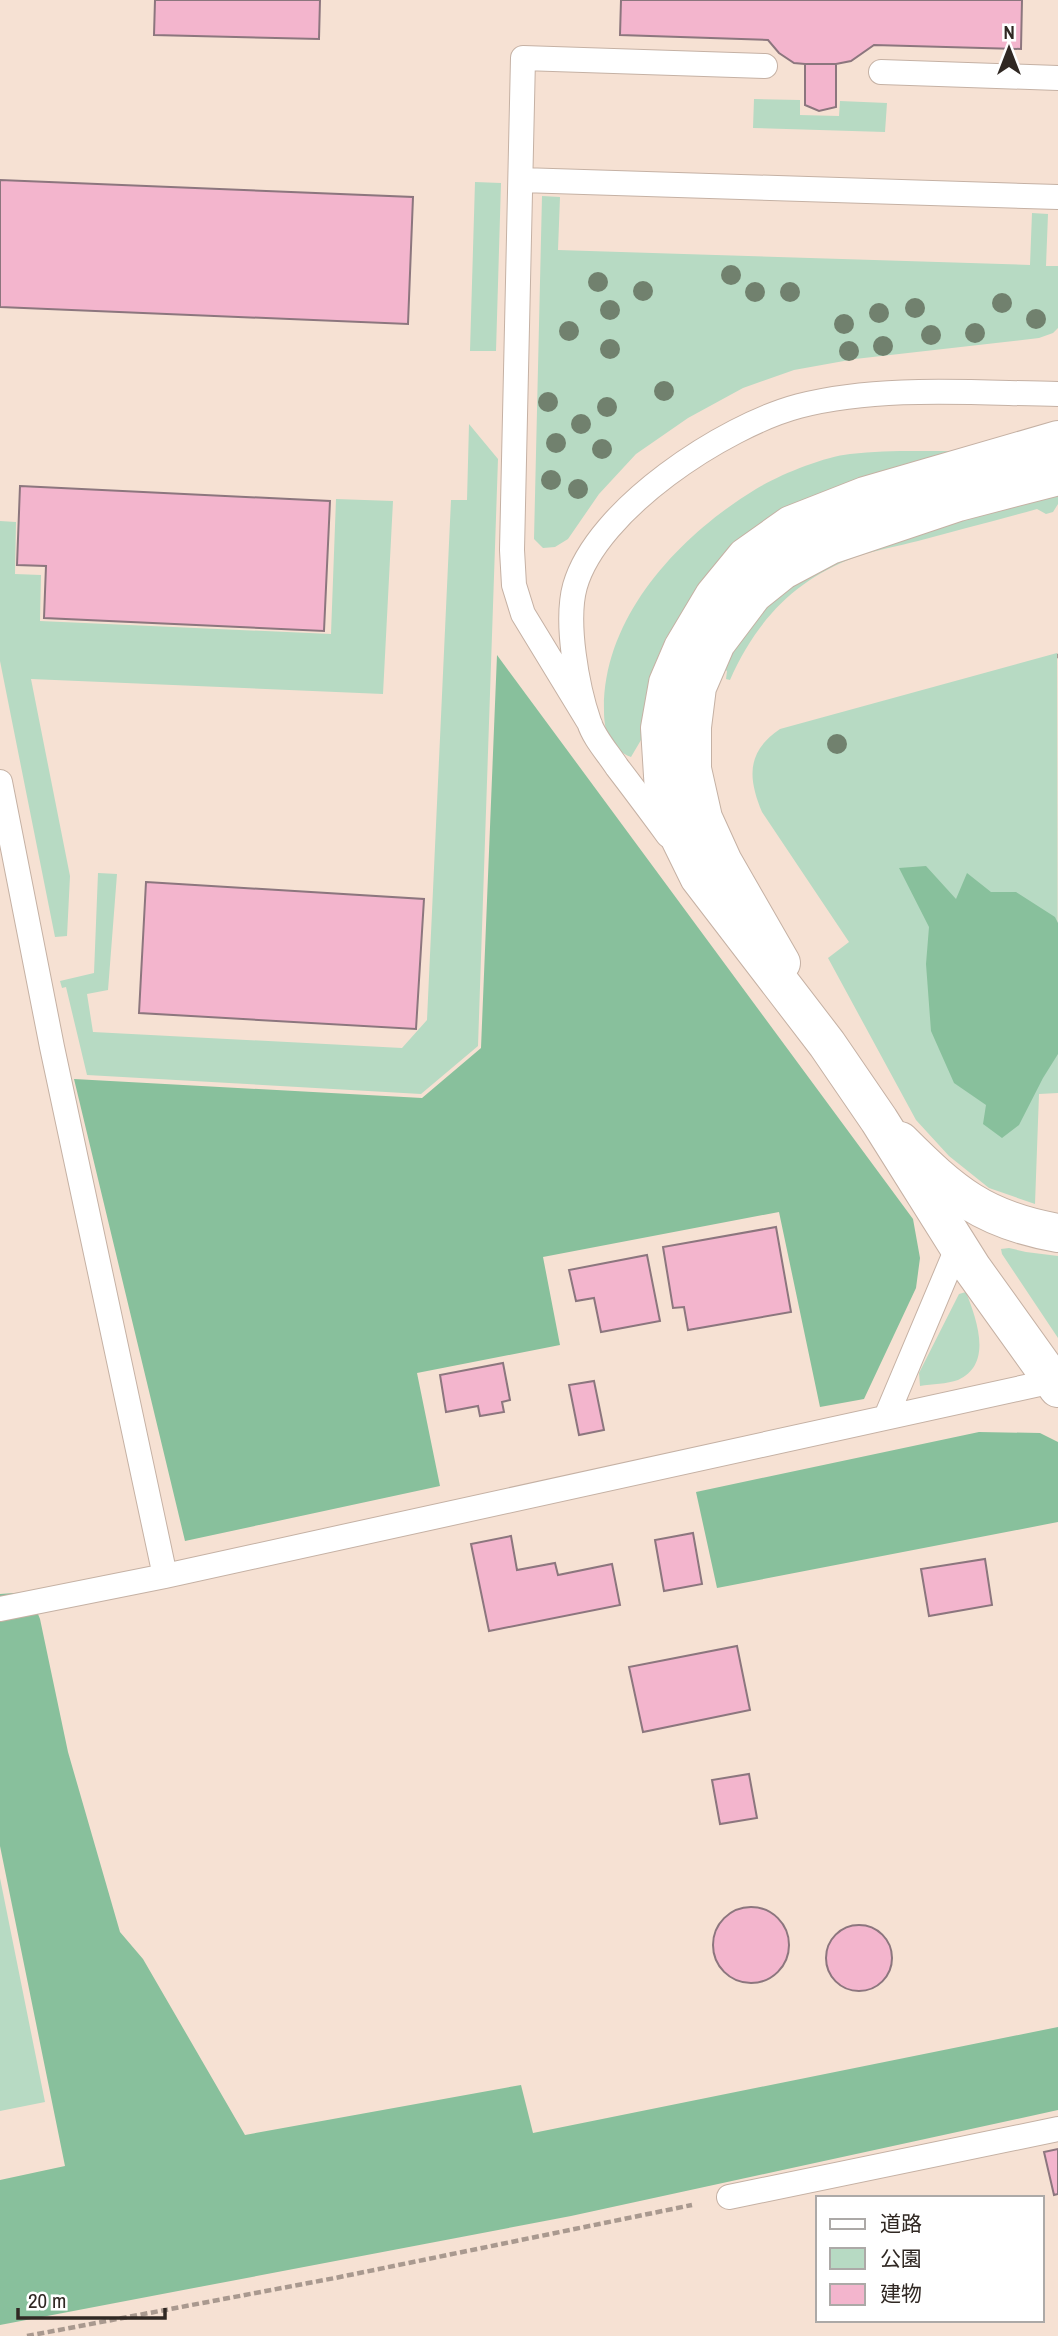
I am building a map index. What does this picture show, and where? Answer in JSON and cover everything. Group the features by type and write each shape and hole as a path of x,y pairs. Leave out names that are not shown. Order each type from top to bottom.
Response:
{"street":[{"path":"1056,1384 958,1246 879,1119 827,1044 699,877 672,822 664,791 660,728 668,683 682,648 714,596 746,557 791,525 865,496 1058,440"},
{"path":"827,1044 723,862 703,818 692,769 692,727 697,687 716,643 753,594 783,570 830,545 958,502 1058,476"},
{"path":"879,1119 931,1172 966,1201 1000,1218 1058,1233"}],"lane":[{"path":"699,877 607,753 523,614 514,584 512,550 523,58 765,66"},
{"path":"881,72 1058,78"},
{"path":"521,180 1058,197"},
{"path":"590,724 573,654 571,608 575,587 584,564 620,515 677,467 720,440 798,406 900,393 1058,394"},
{"path":"0,782 52,1047 165,1576"},
{"path":"886,1418 958,1246"},
{"path":"0,1609 165,1576 886,1418 1056,1384"},
{"path":"729,2197 1058,2129"}],"path":[{"path":"27,2336 335,2278 729,2197"}],"green space":[{"path":"754,99 800,100 800,115 839,116 840,101 887,103 885,132 753,128"},
{"path":"475,182 501,183 496,351 470,351"},
{"path":"542,196 560,197 558,250 1030,265 1032,213 1048,214 1046,266 1058,266 1058,328 1039,338 855,359 794,370 743,388 688,418 636,454 599,494 568,539 555,547 543,548 534,539"},
{"path":"469,424 498,459 478,1046 421,1094 87,1075 66,987 62,988 60,981 94,973 98,873 117,874 108,990 87,994 93,1032 402,1048 427,1020 451,500 467,500"},
{"path":"950,451 952,456 701,584 666,638 651,673 641,740 631,757 613,744 605,726 604,711 607,676 616,643 631,612 651,582 700,530 756,489 814,463 862,453"},
{"path":"1058,494 1058,504 1053,512 1046,514 1037,509 871,552 814,577 796,590 765,621 740,659 730,680 726,679 727,671 723,668 731,654 777,591 854,550"},
{"path":"336,499 393,501 383,694 31,679 70,876 67,936 55,937 0,661 0,521 16,522 15,574 41,575 40,621 331,634"},
{"path":"1057,653 1058,1093 1039,1094 1035,1204 989,1188 949,1156 916,1120 828,958 849,942 762,812 754,788 753,766 761,747 780,729"},
{"path":"497,655 913,1219 920,1258 916,1288 864,1399 820,1407 779,1212 543,1257 560,1345 417,1373 440,1486 185,1541 74,1079 422,1098 481,1048"},
{"path":"926,866 956,899 967,873 991,892 1016,892 1055,917 1058,923 1058,1054 1019,1125 1002,1138 983,1124 986,1105 954,1083 931,1031 926,964 929,927 899,868"},
{"path":"1001,1249 1058,1256 1058,1338 1002,1254"},
{"path":"966,1292 979,1340 976,1363 969,1373 958,1380 920,1386 919,1373 959,1294"},
{"path":"979,1432 1040,1433 1058,1442 1058,1522 717,1588 696,1492"},
{"path":"29,1592 40,1619 68,1752 120,1932 143,1959 245,2135 521,2085 533,2133 1058,2027 1058,2110 571,2216 0,2325 0,2180 65,2166 0,1846 0,1594"},
{"path":"0,1878 45,2102 0,2111"}],"building":[{"path":"155,0 320,0 319,39 154,35"},
{"path":"621,0 1022,0 1021,49 874,45 851,61 836,64 794,63 779,53 768,40 620,35"},
{"path":"805,64 836,64 836,107 819,111 805,105"},
{"path":"0,180 413,197 408,324 0,307"},
{"path":"20,486 330,501 324,631 44,618 46,566 17,565"},
{"path":"146,882 424,899 416,1029 139,1013"},
{"path":"776,1227 791,1312 688,1330 684,1307 673,1308 663,1247"},
{"path":"647,1255 660,1321 601,1332 594,1298 576,1301 569,1270"},
{"path":"503,1363 510,1400 502,1402 504,1412 480,1416 478,1406 446,1412 440,1375"},
{"path":"594,1381 604,1430 579,1435 569,1385"},
{"path":"693,1533 702,1584 664,1591 655,1540"},
{"path":"511,1536 517,1570 555,1563 558,1575 612,1564 620,1605 489,1631 471,1544"},
{"path":"985,1559 992,1605 929,1616 921,1569"},
{"path":"737,1646 750,1710 643,1732 629,1667"},
{"path":"749,1774 757,1818 720,1824 712,1780"},
{"path":"751,1907 766,1910 778,1918 786,1930 789,1945 786,1960 778,1972 766,1980 751,1983 736,1980 724,1972 716,1960 713,1945 716,1930 724,1918 736,1910"},
{"path":"859,1925 872,1928 882,1935 889,1945 892,1958 889,1971 882,1981 872,1988 859,1991 846,1988 836,1981 829,1971 826,1958 829,1945 836,1935 846,1928"},
{"path":"1058,2149 1058,2194 1054,2195 1044,2152"}]}
